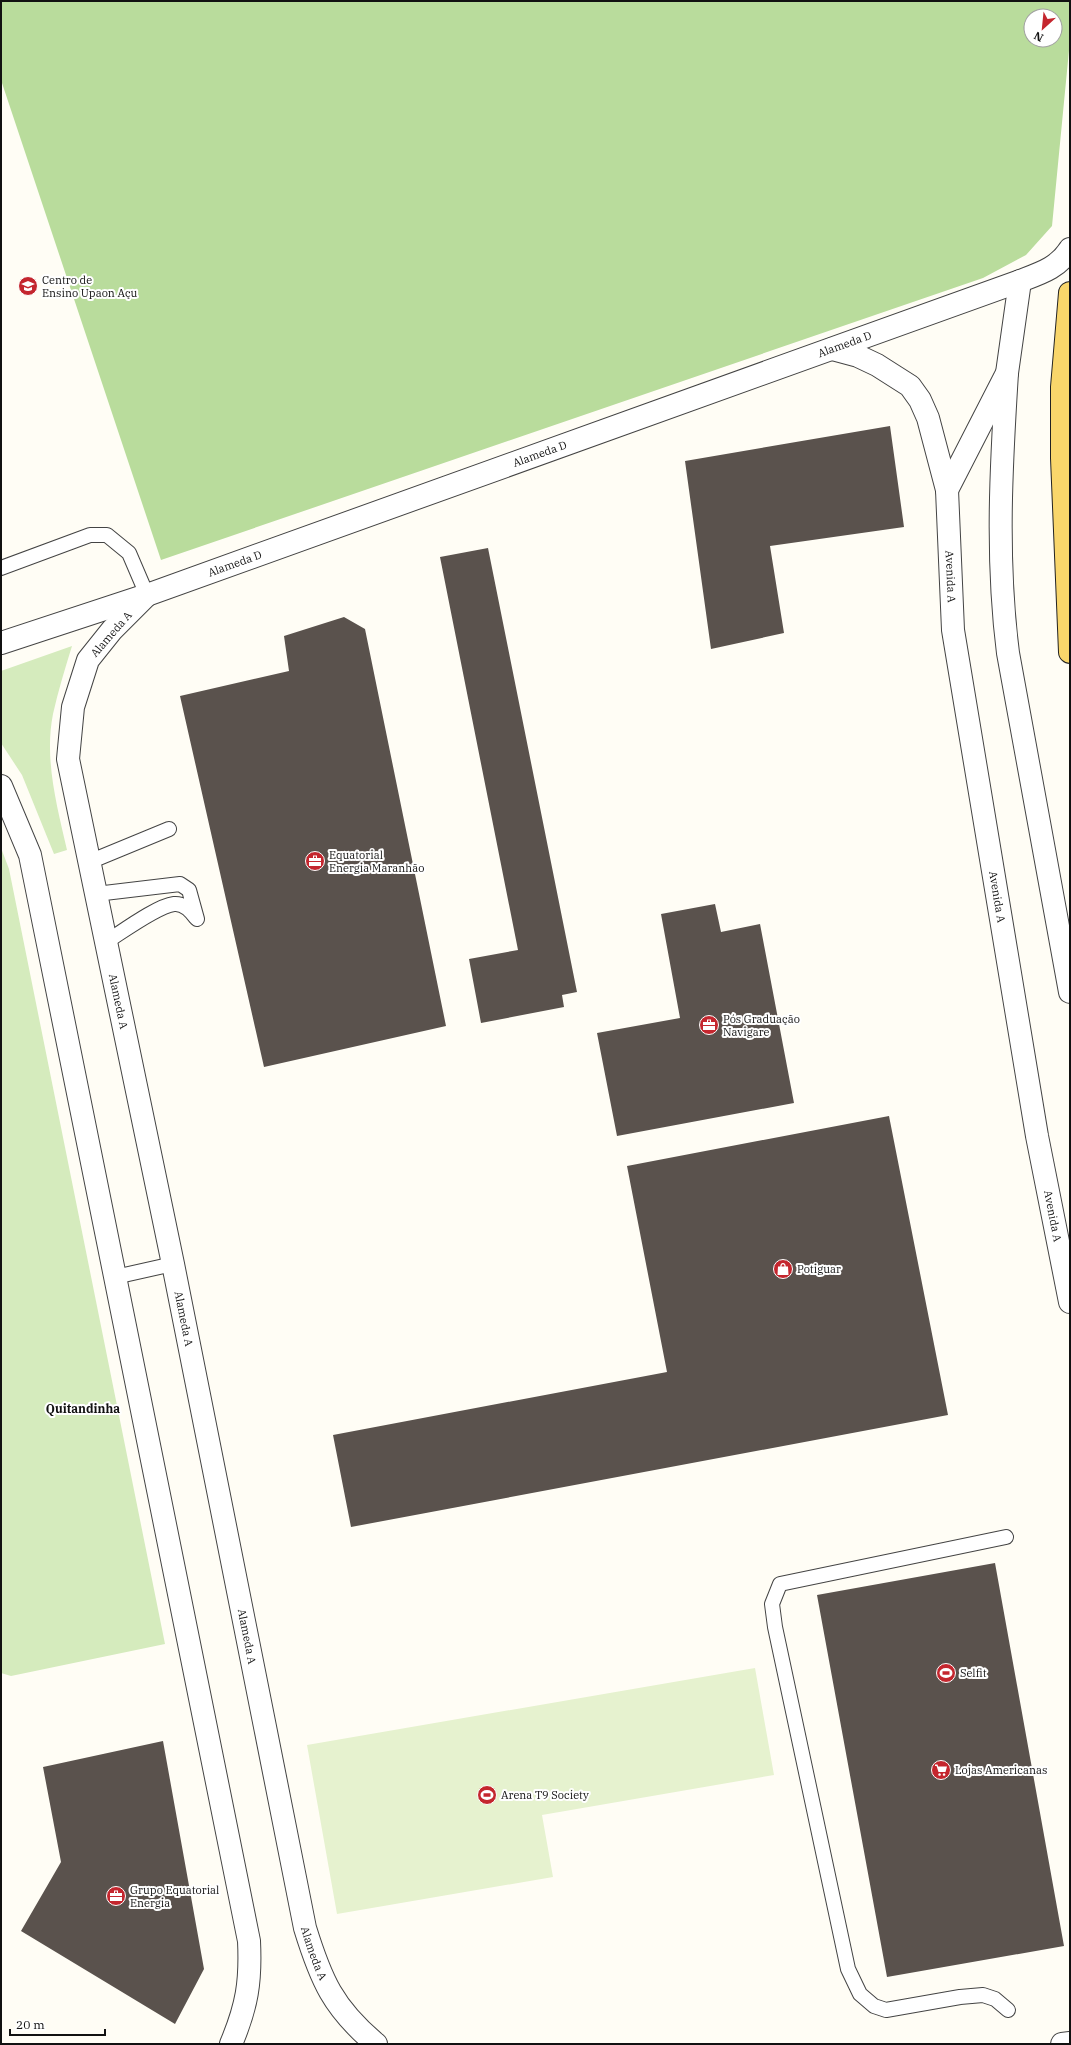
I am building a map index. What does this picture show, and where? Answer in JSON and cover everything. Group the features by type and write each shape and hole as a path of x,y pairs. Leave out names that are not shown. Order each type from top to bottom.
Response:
{"main road":[{"path":"1070,293 1062,387 1062,458 1070,652"}],"street":[{"name":"Alameda D","path":"1,643 147,595 1020,281 1052,268 1059,263 1070,249"},
{"name":"Avenida A","path":"1020,281 1007,372 1000,491 999,536 1002,606 1008,653 1070,992"},
{"name":"Avenida A","path":"832,349 858,356 877,365 910,386 920,400 928,418 948,490 953,630 1037,1136 1070,1302"},
{"name":"Avenida A","path":"948,490 1007,372"},
{"name":"Alameda A","path":"147,595 112,630 88,660 73,707 68,759 173,1264 305,1928 317,1968 332,1998 349,2018 376,2044"},
{"path":"1,786 30,855 249,1941 250,1972 247,2000 231,2044"},
{"path":"1062,2044 1070,2043"}],"lane":[{"path":"1,568 90,535 107,535 129,553 147,595"},
{"path":"89,862 169,829"},
{"path":"96,894 180,884 189,890 197,919 192,911 183,906 174,904 156,911 106,942"},
{"path":"115,1277 173,1264"},
{"path":"1006,1537 780,1584 772,1604 775,1627 848,1969 860,1994 874,2006 886,2010 960,1997 983,1995 995,2000 1008,2010"}],"green space":[{"path":"1,1 1070,1 1070,40 1052,226 1026,255 983,278 161,560 1,80"},
{"path":"72,646 57,697 51,731 50,748 53,782 67,850 54,854 22,775 1,743 1,671"},
{"path":"1,848 9,869 165,1644 11,1676 1,1673"},
{"name":"Arena T9 Society","path":"755,1668 774,1775 542,1815 553,1877 337,1914 307,1745"}],"building":[{"path":"890,426 904,527 770,546 784,633 711,649 685,461"},
{"path":"488,548 577,992 562,995 564,1007 481,1023 469,959 518,950 440,557"},
{"name":"Equatorial Energia Maranhão","path":"344,617 365,629 446,1026 264,1067 180,696 289,671 284,636"},
{"name":"Pós Graduação Navigare","path":"715,904 721,932 760,924 794,1103 617,1136 597,1033 680,1018 661,914"},
{"name":"Potiguar","path":"889,1116 948,1415 351,1527 333,1435 667,1372 627,1166"},
{"name":"Lojas Americanas","path":"995,1563 1064,1946 887,1977 817,1595"},
{"name":"Grupo Equatorial Energia","path":"163,1741 204,1969 175,2024 21,1931 61,1862 43,1767"}],"place":[{"name":"Centro de Ensino Upaon Açu","path":"28,286"},
{"name":"Equatorial Energia Maranhão","path":"315,861"},
{"name":"Pós Graduação Navigare","path":"709,1025"},
{"name":"Potiguar","path":"783,1269"},
{"name":"Selfit","path":"946,1673"},
{"name":"Lojas Americanas","path":"941,1770"},
{"name":"Arena T9 Society","path":"487,1795"},
{"name":"Grupo Equatorial Energia","path":"116,1896"}],"district":[{"name":"Quitandinha","path":"83,1409"}]}
